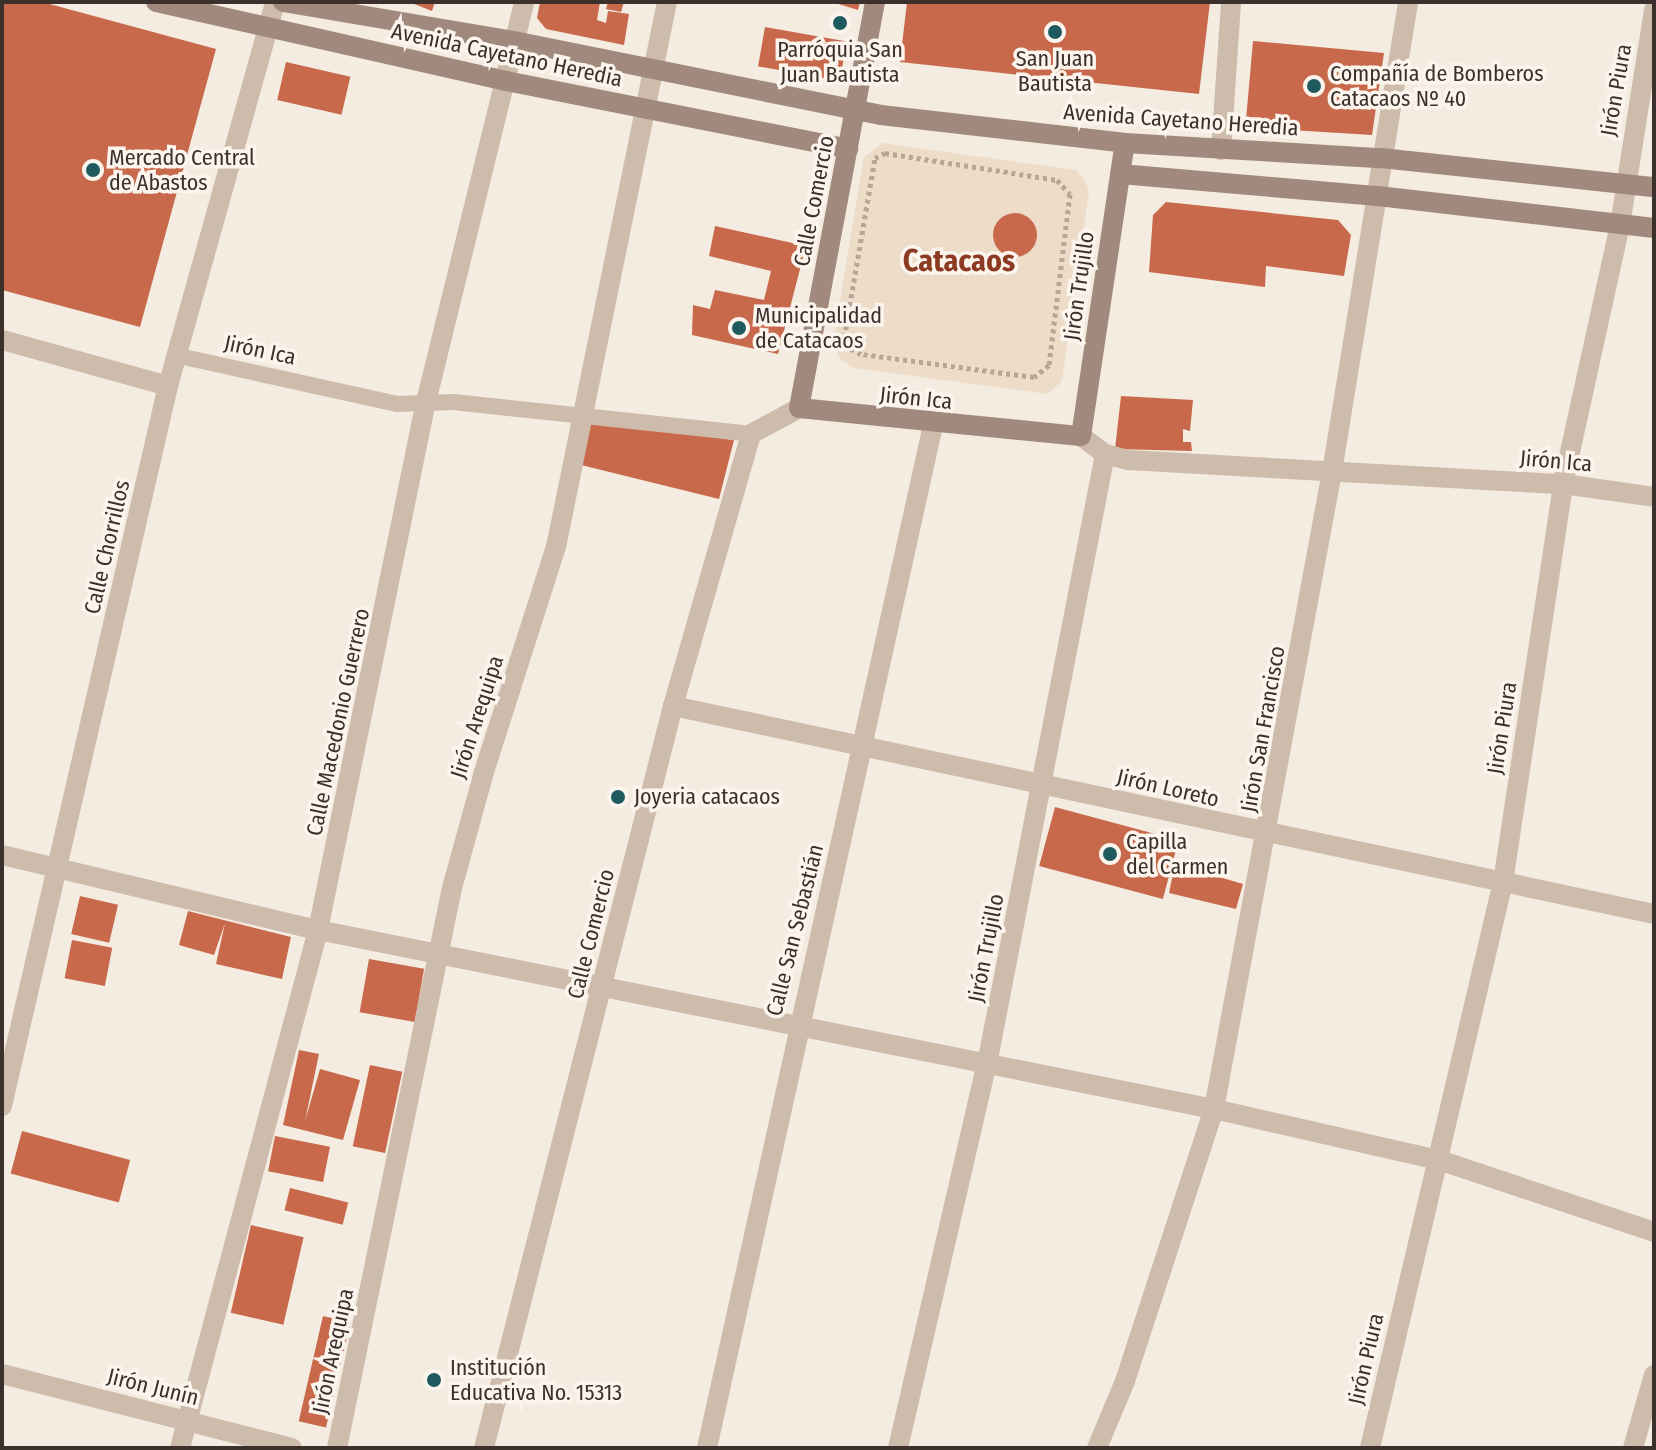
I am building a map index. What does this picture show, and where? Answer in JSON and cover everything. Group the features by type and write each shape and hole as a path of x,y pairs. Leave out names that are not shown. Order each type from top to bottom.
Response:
{"main road":[{"name":"Avenida Cayetano Heredia","path":"156,2 506,81 848,149"},
{"name":"Avenida Cayetano Heredia","path":"283,2 514,41 856,111 1125,143 1381,158 1654,187"},
{"name":"Calle Comercio","path":"799,408 875,2"},
{"name":"Jirón Trujillo","path":"1081,436 1125,143"},
{"path":"1120,174 1378,196 1654,228"},
{"name":"Jirón Ica","path":"799,408 933,425 1081,436"}],"street":[{"name":"Calle Chorrillos","path":"2,1106 168,386 179,356 275,2"},
{"name":"Calle Macedonio Guerrero","path":"180,1448 318,930 425,406 524,2"},
{"name":"Jirón Arequipa","path":"337,1448 440,956 484,772 556,547 667,2"},
{"path":"1221,150 1231,2"},
{"name":"Jirón San Francisco","path":"1097,1448 1125,1381 1214,1109 1268,836 1332,472 1364,249 1378,196 1381,158 1408,2"},
{"name":"Jirón Piura","path":"1370,1448 1503,882 1563,484 1620,225 1624,184 1654,10"},
{"path":"2,340 168,386"},
{"path":"751,434 799,408"},
{"name":"Calle San Sebastián","path":"707,1448 796,1027 865,744 933,425"},
{"name":"Calle Comercio","path":"484,1448 673,706 751,434"},
{"path":"1081,436 1105,454"},
{"name":"Jirón Ica","path":"1105,454 1332,472 1563,484 1654,497"},
{"name":"Jirón Trujillo","path":"898,1448 987,1064 1105,454"},
{"name":"Jirón Loreto","path":"673,706 865,744 1268,836 1654,914"},
{"path":"2,855 440,956 1214,1109 1439,1160 1654,1232"},
{"name":"Jirón Junín","path":"2,1374 292,1448"},
{"path":"1633,1448 1654,1375"}],"lane":[{"name":"Jirón Ica","path":"179,356 397,404 425,406 453,402 751,434"}],"path":[{"path":"885,153 1054,180 1070,194 1049,365 1034,377 861,354 843,345 875,158 885,153"}],"shaded area":[{"path":"882,143 1076,170 1085,181 1089,191 1062,381 1048,394 853,368 840,358 833,344 864,157"}],"building":[{"name":"Mercado Central de Abastos","path":"2,2 42,2 216,49 140,327 2,290"},
{"path":"409,2 435,2 432,11"},
{"path":"540,2 600,2 597,20 606,23 608,11 629,14 624,45 546,29 537,18"},
{"path":"608,2 624,2 621,12 606,9"},
{"path":"832,2 860,2 858,10"},
{"name":"San Juan Bautista","path":"907,2 1210,2 1199,94 900,62"},
{"path":"765,27 847,41 840,81 758,66"},
{"name":"Compañía de Bomberos Catacaos Nº 40","path":"1253,41 1384,53 1372,135 1256,128 1246,120"},
{"path":"286,62 350,77 342,115 277,100"},
{"path":"1166,202 1338,220 1351,235 1344,276 1266,266 1265,287 1149,272 1153,215"},
{"path":"1015,213 1031,219 1037,235 1031,251 1015,257 999,251 993,235 999,219"},
{"path":"715,226 806,246 778,354 692,335 693,305 710,309 715,290 764,300 771,271 709,256"},
{"path":"1121,396 1193,400 1190,431 1183,429 1183,442 1191,442 1192,451 1115,449"},
{"path":"587,421 734,440 719,499 577,464"},
{"name":"Capilla del Carmen","path":"1055,807 1179,840 1163,899 1039,866"},
{"path":"1175,864 1243,884 1236,909 1169,893"},
{"path":"80,896 118,905 109,943 71,934"},
{"path":"188,911 291,937 282,979 216,964 225,923 214,955 179,945"},
{"path":"72,940 112,948 105,986 65,978"},
{"path":"369,959 424,969 415,1022 360,1012"},
{"path":"299,1050 319,1054 305,1121 320,1069 360,1080 343,1140 283,1125"},
{"path":"370,1065 402,1072 385,1153 353,1146"},
{"path":"22,1131 130,1160 119,1202 11,1174"},
{"path":"275,1136 330,1147 323,1182 268,1171"},
{"path":"290,1188 348,1203 343,1225 284,1210"},
{"path":"251,1225 304,1237 283,1325 231,1313"},
{"path":"323,1316 350,1322 326,1428 299,1421"}],"place":[{"name":"Parróquia San Juan Bautista","path":"840,23"},
{"name":"San Juan Bautista","path":"1055,32"},
{"name":"Compañía de Bomberos Catacaos Nº 40","path":"1314,86"},
{"name":"Mercado Central de Abastos","path":"93,170"},
{"name":"Municipalidad de Catacaos","path":"739,328"},
{"name":"Joyeria catacaos","path":"618,797"},
{"name":"Capilla del Carmen","path":"1110,854"},
{"name":"Institución Educativa No. 15313","path":"434,1380"}],"district":[{"name":"Catacaos","path":"959,261"}]}
